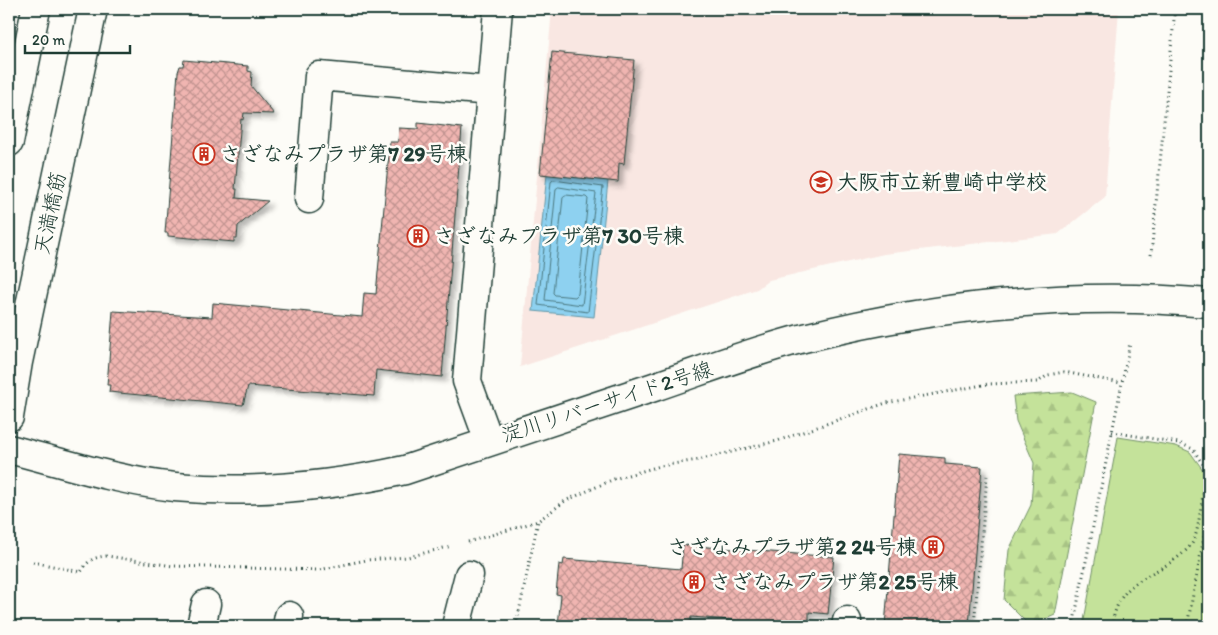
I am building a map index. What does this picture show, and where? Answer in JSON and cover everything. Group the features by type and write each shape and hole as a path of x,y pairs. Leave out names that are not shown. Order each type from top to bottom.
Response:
{"street":[{"path":"9,142 36,9"},
{"name":"天満橋筋","path":"9,417 18,362 93,9"},
{"path":"489,441 467,381 498,9"},
{"path":"309,199 319,76 491,91"},
{"name":"淀川リバーサイド2号線","path":"9,449 70,465 173,486 261,491 352,482 405,470 794,341 888,320 976,306 1050,300 1131,299 1209,303"},
{"path":"456,626 469,575"}],"path":[{"path":"1151,255 1175,9"},
{"path":"1073,626 1130,342"},
{"path":"463,543 538,521 565,501 614,479 660,466 698,460 777,441 886,403 988,384 1038,382 1048,375 1064,372 1121,384"},
{"path":"1112,432 1193,449 1209,474 1192,543 1175,560 1147,574 1130,587 1119,600 1112,626"},
{"path":"974,626 987,476"},
{"path":"1187,626 1209,512"},
{"path":"516,626 538,521"},
{"path":"33,562 81,572 87,562 96,557 107,556 173,566 319,570 366,560 408,558 454,546"}],"shaded area":[{"name":"大阪市立新豊崎中学校","path":"552,9 1119,9 1105,197 1058,234 884,254 769,280 757,289 520,367"}],"green space":[{"path":"1072,392 1096,402 1055,615 1030,626 1004,600 1009,550 1031,505 1034,463 1016,421 1013,396"},
{"path":"1118,437 1176,446 1190,452 1203,470 1209,466 1209,626 1083,626"}],"water":[{"path":"547,174 608,181 594,317 533,311"}],"building":[{"path":"552,52 634,60 624,164 619,163 618,182 540,174"},
{"name":"さざなみプラザ第7 29号棟","path":"184,60 248,66 248,71 252,72 251,86 274,114 244,113 243,120 241,119 235,189 237,189 236,198 268,201 238,226 237,239 234,239 234,242 168,236 168,233 165,233 178,72 180,66 183,66"},
{"name":"さざなみプラザ第7 30号棟","path":"418,123 462,128 442,377 376,370 374,396 248,386 243,405 109,392 110,385 107,385 113,311 212,317 213,303 362,317 364,293 376,294 390,142 398,142 399,128 418,129"},
{"name":"さざなみプラザ第2 24号棟","path":"899,454 945,458 945,464 982,467 969,626 885,626"},
{"name":"さざなみプラザ第2 25号棟","path":"683,545 834,557 828,614 809,612 809,626 691,617 690,626 558,626 561,595 556,594 559,564 563,565 564,559 681,569"}],"place":[{"name":"さざなみプラザ第7 29号棟","path":"204,154"},
{"name":"大阪市立新豊崎中学校","path":"821,182"},
{"name":"さざなみプラザ第7 30号棟","path":"418,236"},
{"name":"さざなみプラザ第2 24号棟","path":"933,547"},
{"name":"さざなみプラザ第2 25号棟","path":"694,582"}]}
